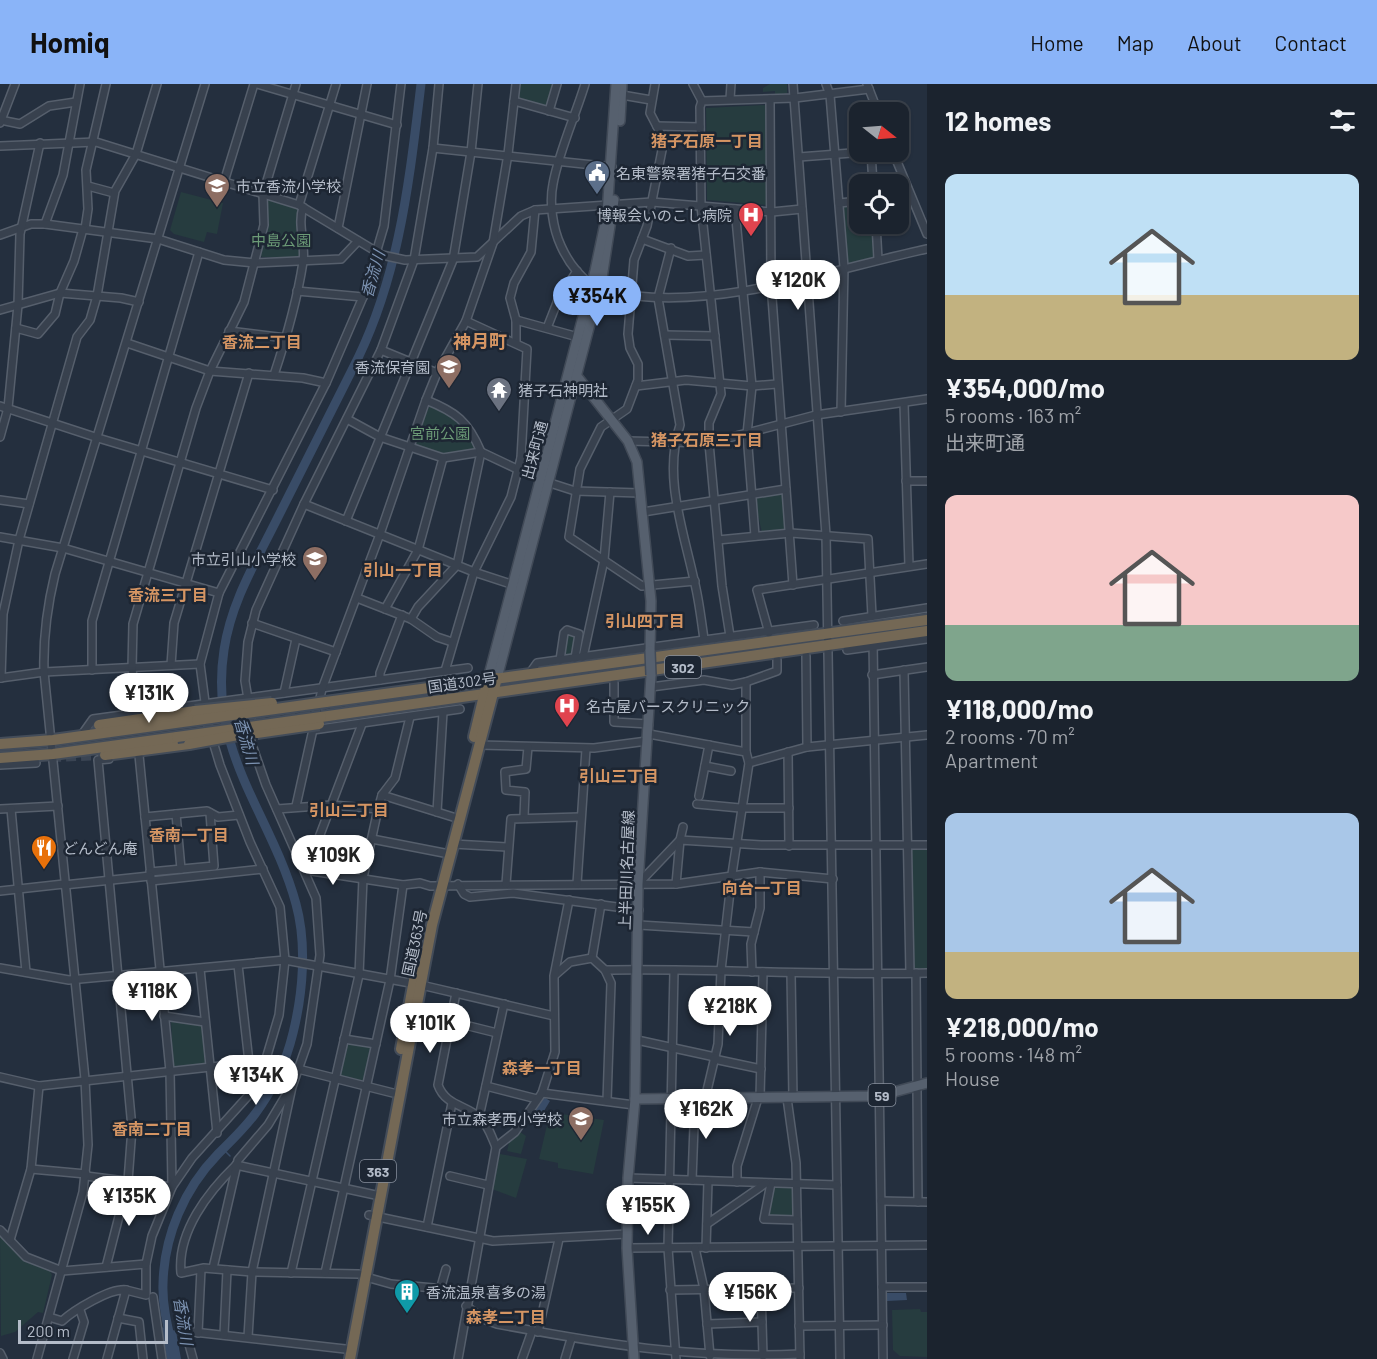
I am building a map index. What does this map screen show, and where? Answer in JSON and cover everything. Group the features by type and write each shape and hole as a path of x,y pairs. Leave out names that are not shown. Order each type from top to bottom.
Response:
{"highway":[{"name":"国道302号","path":"0,744 81,736 202,710 314,704 770,635 828,632 872,621 927,620"},
{"name":"国道302号","path":"317,724 411,704 538,690 786,655 828,646 873,643 927,631"},
{"name":"国道363号","path":"377,1195 393,1093 444,853 492,678"},
{"name":"国道363号","path":"439,885 453,844 479,745 488,694"},
{"path":"99,725 202,710"},
{"path":"0,758 18,761 177,737 317,724"},
{"path":"83,750 103,757 294,732 317,724"},
{"name":"国道363号","path":"346,1356 417,984"}],"main road":[{"name":"出来町通","path":"516,586 596,302 595,271 610,205 616,84"},
{"name":"出来町通","path":"492,678 571,363 595,287 610,205 622,84"},
{"name":"上半田川名古屋線","path":"576,375 628,441 637,462 651,601 651,687 638,884 637,1040 628,1178 627,1248 633,1354"},
{"name":"59","path":"634,1102 671,1099 879,1096 927,1083"}],"street":[{"path":"15,84 0,122 20,124 49,106 76,102"},
{"path":"45,224 63,175 80,84"},
{"path":"16,328 38,334 55,314 60,293 74,261 84,229 88,186 86,170 106,84"},
{"path":"157,84 136,154 114,193 97,296 90,320 77,337 19,540 1,614 0,678 44,672 200,664"},
{"path":"37,1359 86,1175 88,1145 85,1079 44,672 43,647 48,602 205,84"},
{"path":"224,182 256,84 294,93 397,125"},
{"path":"136,714 132,668 133,624 180,463 210,371 244,302 264,225 263,194 296,84"},
{"path":"274,375 286,338 304,260 301,206 336,84"},
{"path":"338,228 367,84"},
{"path":"49,1317 62,1321 72,1312 80,1310 111,1292 126,1290 146,1295 146,1264 152,1236 172,1187 192,1158 248,1096 265,1061 279,1015 288,960 280,907 239,815 202,710 200,664 219,593 326,383 381,254 401,84"},
{"path":"248,1337 252,1272 292,1087 310,1029 320,955 316,898 306,870 247,737 251,717 246,697 244,666 256,610 304,504 381,351 414,260 433,148 439,84"},
{"path":"346,521 453,260 471,152 478,84"},
{"path":"296,806 317,724 322,689 357,598 426,400 437,373 466,321 493,243 508,154 516,84"},
{"path":"549,111 557,84"},
{"path":"585,84 553,184 553,208 556,236 576,271 595,287 633,296 658,298 710,296 742,291 927,249"},
{"path":"655,84 650,113 664,140 652,202 634,260 633,296 628,334 630,348 638,364 636,386 627,410 601,427 580,469 569,537 642,586 695,581"},
{"path":"693,84 702,101 701,206 716,336 715,356 721,394 709,423 710,443 718,540 730,636"},
{"path":"730,99 731,84"},
{"path":"793,84 827,580 840,1359"},
{"path":"826,84 830,95 844,267 841,412"},
{"path":"702,101 795,98 830,95 868,87 874,102"},
{"path":"622,95 651,100"},
{"path":"770,99 771,284 793,585"},
{"path":"514,100 574,118"},
{"path":"657,126 700,127"},
{"path":"0,146 92,142 136,154 301,206 381,254 405,260 453,260 477,257 521,216 535,210 652,202 772,212 802,209"},
{"path":"0,437 16,328 21,228 40,143"},
{"path":"433,148 508,154 612,167"},
{"path":"799,157 849,153"},
{"path":"897,162 927,233"},
{"path":"88,186 114,193"},
{"path":"839,203 849,202"},
{"path":"735,209 752,386 747,434 755,536"},
{"path":"919,210 927,209"},
{"path":"516,343 516,320 510,298 514,283 531,252 535,210"},
{"path":"0,235 31,224 45,224 158,239 225,260 255,263 341,259 357,241"},
{"path":"877,234 878,259"},
{"path":"642,239 688,256 706,255"},
{"path":"670,248 658,298 680,425 674,442 675,506 695,581 704,639"},
{"path":"92,670 92,621 199,252"},
{"path":"547,328 558,300 576,271"},
{"path":"571,363 595,287"},
{"path":"297,291 363,297"},
{"path":"0,310 60,293 139,302"},
{"path":"516,320 578,337"},
{"path":"446,671 452,642 474,572 511,497 521,458 527,349 466,321"},
{"path":"229,331 286,338"},
{"path":"665,335 716,336"},
{"path":"127,343 210,371 274,375 326,383"},
{"path":"381,351 437,373"},
{"path":"171,665 174,623 249,373"},
{"path":"636,386 686,380 752,386 777,384"},
{"path":"628,441 710,443 816,415 927,399"},
{"path":"411,619 418,607 457,565 481,452 474,434 455,412 426,400"},
{"path":"904,403 909,566"},
{"path":"4,407 98,438 273,490"},
{"path":"347,419 380,437 443,458 481,452 517,469"},
{"path":"385,609 418,550 443,458"},
{"path":"521,458 545,466"},
{"path":"906,481 927,480"},
{"path":"547,482 575,491 640,493"},
{"path":"643,512 786,489"},
{"path":"583,657 603,561 610,492"},
{"path":"0,500 29,504"},
{"path":"304,504 474,572 516,586"},
{"path":"718,540 790,533 868,538 872,621"},
{"path":"0,537 63,548 219,593"},
{"path":"770,635 757,590 927,564"},
{"path":"357,598 411,619 436,637 452,642"},
{"path":"843,621 872,621 927,608"},
{"path":"380,680 380,673 402,615"},
{"path":"252,623 336,652"},
{"path":"530,673 537,663 650,649 704,639 770,635 814,626"},
{"path":"560,660 564,633 567,630 579,634 575,658"},
{"path":"284,693 296,639"},
{"path":"847,650 873,643 927,639"},
{"path":"873,643 884,1359"},
{"path":"806,656 807,747"},
{"path":"651,687 704,680 732,685 746,682 777,671 777,660"},
{"path":"872,675 927,667"},
{"path":"81,736 93,719 202,710 246,697 322,689 468,668"},
{"path":"904,670 906,845 917,1086 918,1202"},
{"path":"417,675 429,688"},
{"path":"692,1180 700,1099 718,1044 725,930 740,808 749,764 746,752 746,682"},
{"path":"614,683 614,722 649,724"},
{"path":"431,713 440,700"},
{"path":"317,724 362,724 458,708"},
{"path":"437,812 443,712"},
{"path":"291,1273 359,975 363,878 382,795 394,778 410,717"},
{"path":"306,870 362,724"},
{"path":"749,764 807,747 927,735"},
{"path":"106,1267 128,1181 132,1128 129,1075 108,880 98,760 103,757 139,755 247,737"},
{"path":"479,745 586,749 648,738 746,752"},
{"path":"699,796 709,745"},
{"path":"524,817 525,792 506,790 505,772 526,769 528,747"},
{"path":"577,884 586,749"},
{"path":"788,752 789,846"},
{"path":"139,755 170,1071 172,1187"},
{"path":"0,765 18,761 36,763"},
{"path":"705,766 731,771"},
{"path":"382,795 453,817"},
{"path":"698,804 740,808 789,808"},
{"path":"277,809 332,805 378,809"},
{"path":"0,809 58,806"},
{"path":"11,809 26,972"},
{"path":"145,817 210,813 223,818 239,815"},
{"path":"150,876 181,869 214,866 210,813"},
{"path":"176,814 181,869"},
{"path":"506,884 511,819 580,817"},
{"path":"676,884 682,827"},
{"path":"372,839 444,853"},
{"path":"680,840 789,846 927,845"},
{"path":"638,884 680,840"},
{"path":"453,844 507,848"},
{"path":"0,891 150,876 263,869"},
{"path":"306,870 404,885 420,883 439,885 676,884 732,874 760,872 833,879"},
{"path":"752,972 751,944 760,908 760,872"},
{"path":"458,884 464,894 470,897 513,893 639,910"},
{"path":"325,1273 390,980 404,885"},
{"path":"458,1359 496,1147 515,1132 542,1093 555,1052 554,976 569,900"},
{"path":"592,958 602,904"},
{"path":"639,925 754,932"},
{"path":"554,976 570,962 592,958"},
{"path":"592,958 605,970 611,983 607,1101"},
{"path":"0,969 75,980 288,960 417,984 554,1016"},
{"path":"238,964 249,1062"},
{"path":"200,969 217,1133"},
{"path":"605,970 721,970 835,975 927,973"},
{"path":"674,971 668,1248 675,1356"},
{"path":"736,1182 737,1166 759,1098 763,972"},
{"path":"466,1306 486,1320 633,1354 751,1358 800,1357 797,1184 790,1098 791,973"},
{"path":"456,993 438,1086 443,1096 452,1103 479,1117 496,1147"},
{"path":"479,1117 504,1004"},
{"path":"164,1016 206,1022"},
{"path":"449,1021 497,1033"},
{"path":"344,1039 376,1044"},
{"path":"637,1040 761,1070"},
{"path":"0,1077 39,1086 85,1079 265,1061"},
{"path":"298,1070 393,1093"},
{"path":"10,1240 31,1169 39,1086"},
{"path":"486,1086 537,1100"},
{"path":"292,1087 268,1125 205,1199 185,1244 181,1274 213,1268 252,1272 362,1275 391,1284 442,1289 446,1269"},
{"path":"542,1093 634,1102"},
{"path":"427,1227 452,1103"},
{"path":"918,1121 927,1120"},
{"path":"236,1165 377,1195"},
{"path":"213,1268 236,1165"},
{"path":"31,1169 172,1187"},
{"path":"450,1176 488,1185"},
{"path":"628,1178 837,1185"},
{"path":"706,1248 708,1181"},
{"path":"707,1224 769,1183"},
{"path":"769,1183 764,1219 797,1220"},
{"path":"881,1201 927,1202"},
{"path":"373,1215 478,1240 515,1242 627,1234"},
{"path":"0,1230 26,1257 62,1271 146,1264"},
{"path":"522,1359 535,1331 559,1239"},
{"path":"627,1248 927,1245"},
{"path":"695,1248 704,1289 710,1356"},
{"path":"198,1333 201,1269"},
{"path":"224,1335 227,1270"},
{"path":"882,1287 927,1287"},
{"path":"761,1288 764,1356"},
{"path":"670,1290 799,1288"},
{"path":"107,1359 126,1290"},
{"path":"153,1297 162,1359"},
{"path":"178,1304 193,1359"},
{"path":"73,1359 84,1322 80,1310"},
{"path":"118,1318 139,1322 143,1359"},
{"path":"707,1324 762,1322"},
{"path":"800,1326 883,1325"},
{"path":"185,1331 248,1337 346,1356"},
{"path":"565,1359 571,1339"},
{"path":"0,1353 3,1359"}],"green space":[{"path":"518,84 554,84 547,107 519,100"},
{"path":"770,84 787,84 787,93 775,95 775,91 763,92 763,88"},
{"path":"766,105 766,205 707,200 706,108"},
{"path":"181,192 223,203 217,234 207,232 204,242 174,234 170,230"},
{"name":"中島公園","path":"266,200 300,207 299,258 262,257 260,254 268,223"},
{"path":"849,204 849,234 874,234 876,256 847,264 841,207"},
{"name":"宮前公園","path":"430,404 453,416 466,427 471,434 475,450 443,455 414,444"},
{"path":"782,493 786,531 762,533 754,497"},
{"path":"568,633 576,635 573,655 564,656"},
{"path":"910,849 927,849 927,969 912,970"},
{"path":"171,1019 204,1025 206,1064 173,1066"},
{"path":"348,1042 373,1045 364,1083 339,1075"},
{"path":"554,1113 604,1120 593,1174 558,1168 558,1163 539,1159 548,1121"},
{"path":"520,1132 526,1136 521,1154 507,1151 509,1143"},
{"path":"500,1154 527,1159 516,1198 492,1189"},
{"path":"774,1186 794,1187 796,1216 793,1218 766,1217"},
{"path":"0,1234 26,1262 50,1271 52,1275 43,1313 38,1312 15,1332 1,1336"},
{"path":"920,1309 921,1312 927,1312 927,1357 900,1356 893,1350 892,1310"}],"water":[{"path":"544,1097 550,1101 541,1116 534,1113"},
{"path":"887,1293 906,1293 907,1300 887,1301"},
{"path":"161,1327 176,1331 181,1359 167,1359"}],"waterway":[{"name":"香流川","path":"175,1359 163,1293 164,1266 172,1231 195,1182 251,1119 273,1085 290,1044 301,985 302,935 296,904 285,871 233,752 225,720 221,687 227,633 244,585 352,370 381,301 400,230 421,84"},
{"path":"223,1149 230,1156"}],"tunnel":[{"path":"241,723 629,668"},
{"path":"0,752 23,751"},
{"path":"51,757 105,755"}],"place":[{"name":"名東警察署猪子石交番","path":"597,196"},
{"name":"市立香流小学校","path":"217,209"},
{"name":"博報会いのこし病院","path":"751,238"},
{"name":"香流保育園","path":"449,390"},
{"name":"猪子石神明社","path":"499,413"},
{"name":"市立引山小学校","path":"315,582"},
{"name":"名古屋バースクリニック","path":"567,729"},
{"name":"どんどん庵","path":"44,871"},
{"name":"市立森孝西小学校","path":"581,1142"},
{"name":"香流温泉喜多の湯","path":"407,1315"}],"district":[{"name":"猪子石原一丁目","path":"707,140"},
{"name":"香流二丁目","path":"262,341"},
{"name":"神月町","path":"480,341"},
{"name":"猪子石原三丁目","path":"707,439"},
{"name":"引山一丁目","path":"403,569"},
{"name":"香流三丁目","path":"168,594"},
{"name":"引山四丁目","path":"645,620"},
{"name":"引山三丁目","path":"619,775"},
{"name":"引山二丁目","path":"349,809"},
{"name":"香南一丁目","path":"189,834"},
{"name":"向台一丁目","path":"762,887"},
{"name":"森孝一丁目","path":"542,1067"},
{"name":"香南二丁目","path":"152,1128"},
{"name":"森孝二丁目","path":"506,1316"}]}
